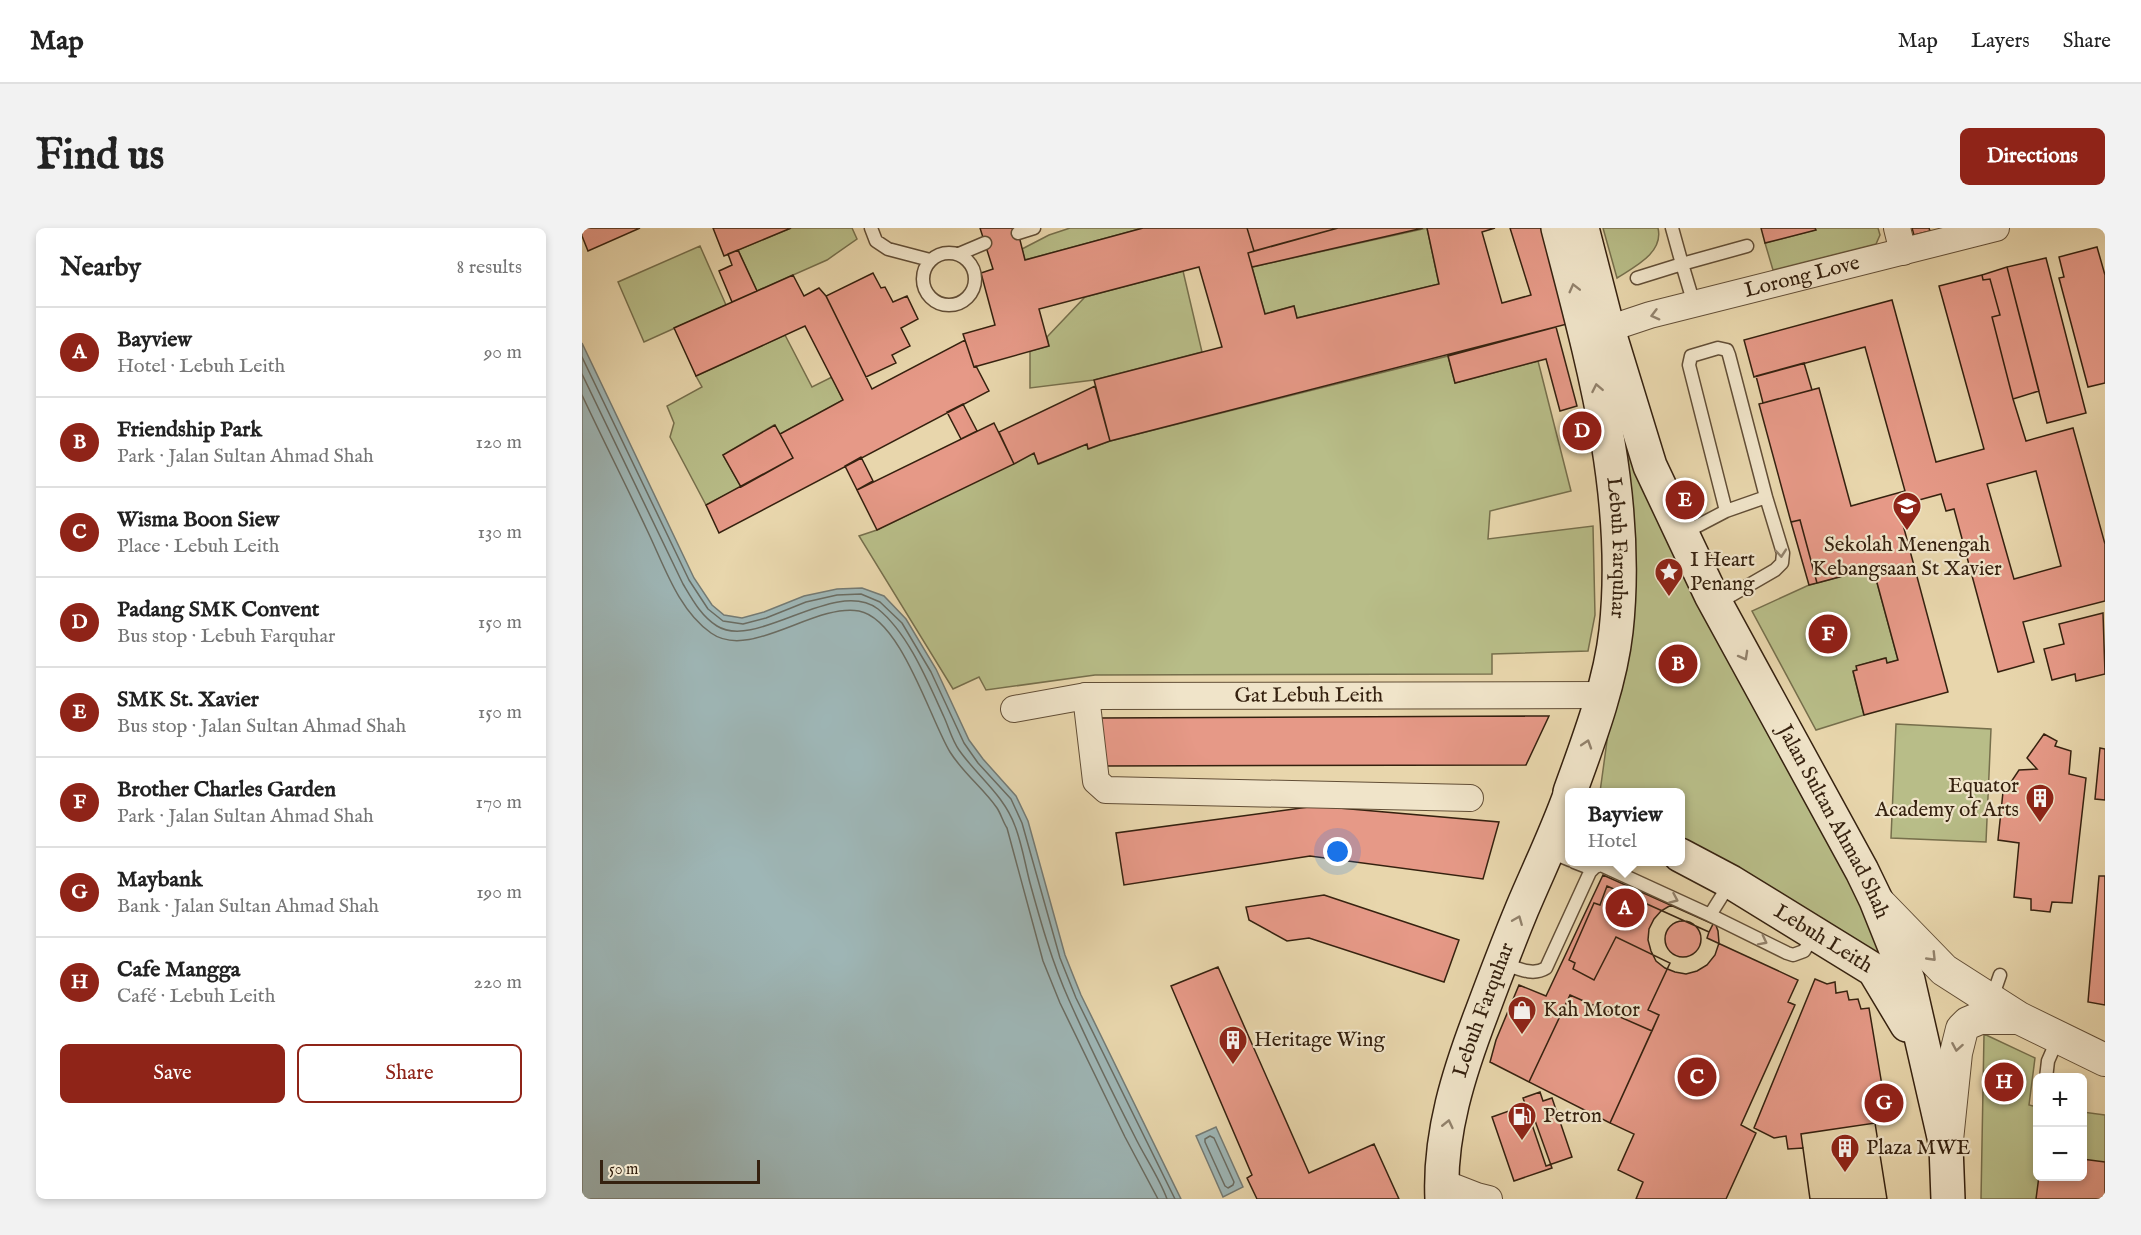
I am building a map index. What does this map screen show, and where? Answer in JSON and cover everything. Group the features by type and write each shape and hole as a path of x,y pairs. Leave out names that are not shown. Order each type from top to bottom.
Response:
{"main road":[{"name":"Lebuh Farquhar","path":"1558,228 1588,344 1613,477 1620,568 1616,632 1603,695 1572,788"},
{"name":"Lebuh Farquhar","path":"1582,228 1608,329 1650,466"},
{"name":"Jalan Sultan Ahmad Shah","path":"1650,466 1716,604 1876,900 1908,980 1946,1146 1948,1199"},
{"name":"Lebuh Farquhar","path":"1442,1190 1446,1129 1469,1044 1500,962 1563,847 1565,832"},
{"name":"Lebuh Leith","path":"1685,858 1731,882 1874,970 1898,1006 1927,1062"}],"street":[{"name":"Lorong Love","path":"1608,329 1900,240 1996,228"},
{"name":"Gat Lebuh Leith","path":"1014,709 1086,696 1603,695"},
{"path":"1086,696 1096,781 1106,790 1470,798"},
{"path":"1876,900 1944,970 1996,987 2019,1018"},
{"path":"1946,1146 1956,1053 1962,1029 1968,1023 1980,1018 2019,1018 2105,1060"},
{"path":"1442,1190 1489,1199"}],"lane":[{"path":"871,228 876,240 888,249 930,260"},
{"path":"1018,232 1034,228"},
{"path":"1672,228 1694,304"},
{"path":"959,254 985,243"},
{"path":"1637,278 1747,246"},
{"path":"948,252 959,254 973,268 974,288 960,303 950,305 940,303 931,298 925,289 923,279 925,269 930,260 939,255 948,252"},
{"path":"1716,604 1775,570 1782,563 1783,553 1729,355 1727,351 1718,348 1696,353 1689,360 1689,365 1726,511"},
{"path":"1682,534 1726,511 1766,496"},
{"path":"1588,866 1592,869"},
{"path":"1500,962 1530,972 1546,968 1592,869 1599,866"},
{"path":"1603,866 1792,955 1804,951 1815,933"},
{"path":"1710,915 1731,882"},
{"path":"2046,1073 2048,1061 2058,1037"}],"green space":[{"path":"791,228 852,228 857,239 827,260 757,291 738,250"},
{"path":"1070,228 1143,228 1025,260 1022,249 1049,235"},
{"path":"1427,228 1439,284 1297,318 1294,306 1265,314 1252,267"},
{"path":"1603,228 1658,228 1659,237 1657,245 1646,258 1617,278"},
{"path":"1815,228 1878,228 1880,235 1876,244 1773,270 1765,243 1815,230"},
{"path":"700,246 726,305 644,342 618,282"},
{"path":"1183,271 1202,352 1094,380 1030,388 1030,351 1049,346 1047,337 1085,297"},
{"path":"785,335 812,387 832,377 843,400 780,434 774,425 723,455 741,487 706,505 670,437 674,423 667,406 702,387 696,376"},
{"path":"1448,356 1455,383 1538,361 1571,491 1490,511 1488,539 1593,526 1595,615 1588,651 1492,654 1492,674 1095,675 986,690 979,677 953,689 859,536 877,530 1034,453 1039,464 1087,444 1089,449 1110,441"},
{"path":"1606,392 1850,875 1904,989 1685,858 1685,788 1601,788 1613,697"},
{"path":"1873,568 1898,660 1887,663 1885,658 1857,666 1857,670 1853,672 1864,715 1816,730 1752,611 1809,585"},
{"path":"1896,724 1991,729 1986,842 1891,838"},
{"path":"1984,1034 2035,1058 2029,1105 2033,1106 2033,1181 2087,1181 2087,1113 2105,1115 2105,1199 1981,1199"}],"water":[{"path":"582,343 694,578 712,605 724,615 742,618 804,596 837,589 862,588 884,596 906,619 936,669 969,740 1016,796 1028,821 1065,955 1081,995 1181,1199 582,1199"},
{"path":"1216,1127 1243,1187 1223,1197 1196,1136"}],"building":[{"path":"582,228 640,228 588,251 582,236"},
{"path":"713,228 791,228 724,256"},
{"path":"980,228 1017,228 1025,260 1143,228 1247,228 1254,251 1248,253 1265,314 1294,306 1297,318 1439,284 1427,228 1495,228 1482,232 1502,303 1531,295 1510,228 1541,228 1571,323 1110,441 1094,380 1222,347 1199,267 1039,309 1049,346 974,367 963,334 995,325 981,273 993,269"},
{"path":"1247,228 1338,228 1254,251"},
{"path":"1338,228 1423,228 1252,267 1248,253"},
{"path":"1761,228 1815,228 1816,230 1765,243"},
{"path":"1912,228 1929,228 1930,231 1914,235"},
{"path":"2097,247 2105,275 2105,383 2088,387 2059,278 2064,277 2059,257"},
{"path":"738,250 757,291 732,302 719,271 732,265 728,254"},
{"path":"2046,258 2086,413 2047,423 2007,267"},
{"path":"2007,267 2039,391 2013,399 1992,317 2000,315 1990,279 1983,280 1982,275"},
{"path":"873,273 881,288 885,287 893,302 907,296 918,319 901,328 910,346 892,355 896,363 866,377 826,296"},
{"path":"793,275 804,296 819,288 826,296 872,389 965,340 974,367 976,366 989,391 719,533 706,505 793,458 780,434 843,400 805,326 696,376 674,328"},
{"path":"1982,275 1983,280 1990,279 2000,315 1992,317 2026,441 2073,428 2105,544 2105,601 2023,622 2034,662 1998,672 1954,509 1946,511 1941,494 1908,503 1912,518 1902,521 1948,692 1864,715 1853,671 1857,670 1856,666 1886,658 1887,663 1898,660 1873,568 1817,583 1800,520 1791,522 1759,404 1819,388 1851,506 1905,491 1865,347 1754,377 1744,340 1892,300 1936,462 1984,449 1939,286","holes":["2036,471 2061,566 2014,579 1987,484"]},
{"path":"1556,327 1577,406 1560,411 1546,359 1455,383 1448,356"},
{"path":"1804,363 1812,390 1763,403 1756,376"},
{"path":"1095,386 1110,441 1088,449 1087,444 1038,464 1034,453 1014,464 999,432"},
{"path":"963,404 977,431 961,439 947,412"},
{"path":"994,423 1014,464 877,530 857,490"},
{"path":"775,425 793,458 741,487 723,455"},
{"path":"861,457 873,481 857,490 845,466"},
{"path":"1800,520 1817,583 1809,585 1791,522"},
{"path":"2103,613 2105,674 2076,681 2075,674 2052,680 2044,649 2064,644 2059,624"},
{"path":"1549,716 1526,765 1104,766 1099,718"},
{"name":"Equator Academy of Arts","path":"2044,734 2057,741 2055,746 2071,751 2069,774 2086,778 2072,903 2052,902 2050,912 2031,910 2031,899 2014,897 2019,843 1998,840 2003,792 2009,792 2011,782 2019,770 2037,769 2027,758"},
{"path":"2100,748 2105,749 2105,800 2095,799"},
{"path":"1316,806 1499,822 1483,879 1310,856 1124,885 1116,833"},
{"path":"1603,875 1713,924 1709,932 1607,886 1600,905 1594,903 1569,960 1575,963 1573,969 1594,980 1616,937 1670,963 1648,1010 1659,1015 1652,1031 1570,995 1529,1082 1490,1062 1496,1040 1519,985 1546,996"},
{"path":"2099,876 2105,876 2105,1005 2088,1002"},
{"path":"1607,886 1709,932 1707,938 1798,980 1788,1002 1795,1005 1741,1125 1756,1133 1726,1199 1636,1199 1643,1182 1618,1170 1634,1134 1610,1123 1659,1015 1648,1010 1670,963 1616,937 1594,980 1573,969 1575,963 1569,960 1594,903 1600,905"},
{"path":"1324,895 1459,940 1444,982 1309,938 1287,941 1249,920 1246,907"},
{"path":"1683,903 1714,920 1719,943 1715,955 1707,965 1686,974 1665,968 1656,961 1648,940 1649,929 1661,911 1671,905"},
{"path":"1683,921 1696,926 1701,939 1696,952 1683,957 1670,952 1665,939 1670,926"},
{"name":"Heritage Wing","path":"1218,967 1309,1173 1374,1144 1399,1199 1257,1199 1247,1178 1252,1175 1171,986"},
{"path":"1815,979 1827,984 1835,982 1836,993 1847,991 1849,1000 1858,999 1861,1009 1869,1008 1888,1121 1875,1123 1887,1199 1810,1199 1803,1148 1788,1149 1786,1136 1774,1138 1754,1128"},
{"path":"1570,995 1652,1031 1610,1123 1529,1082"},
{"path":"1540,1092 1543,1101 1552,1098 1572,1157 1546,1166 1523,1098"},
{"name":"Petron","path":"1529,1104 1552,1168 1514,1181 1492,1117"},
{"name":"Plaza MWE","path":"1875,1123 1887,1199 1810,1199 1801,1134"},
{"path":"2087,1160 2105,1162 2105,1199 2036,1199 2038,1181 2087,1181"}],"place":[{"name":"Padang SMK Convent","path":"1582,431"},
{"name":"SMK St. Xavier","path":"1685,500"},
{"name":"Sekolah Menengah Kebangsaan St Xavier","path":"1907,532"},
{"name":"I Heart Penang","path":"1669,598"},
{"name":"Brother Charles Garden","path":"1828,634"},
{"name":"Friendship Park","path":"1678,664"},
{"name":"Equator Academy of Arts","path":"2040,824"},
{"name":"Bayview","path":"1625,908"},
{"name":"Kah Motor","path":"1522,1036"},
{"name":"Heritage Wing","path":"1233,1066"},
{"name":"Wisma Boon Siew","path":"1697,1077"},
{"name":"Cafe Mangga","path":"2004,1082"},
{"name":"Maybank","path":"1884,1103"},
{"name":"Petron","path":"1522,1142"},
{"name":"Plaza MWE","path":"1845,1174"}]}
